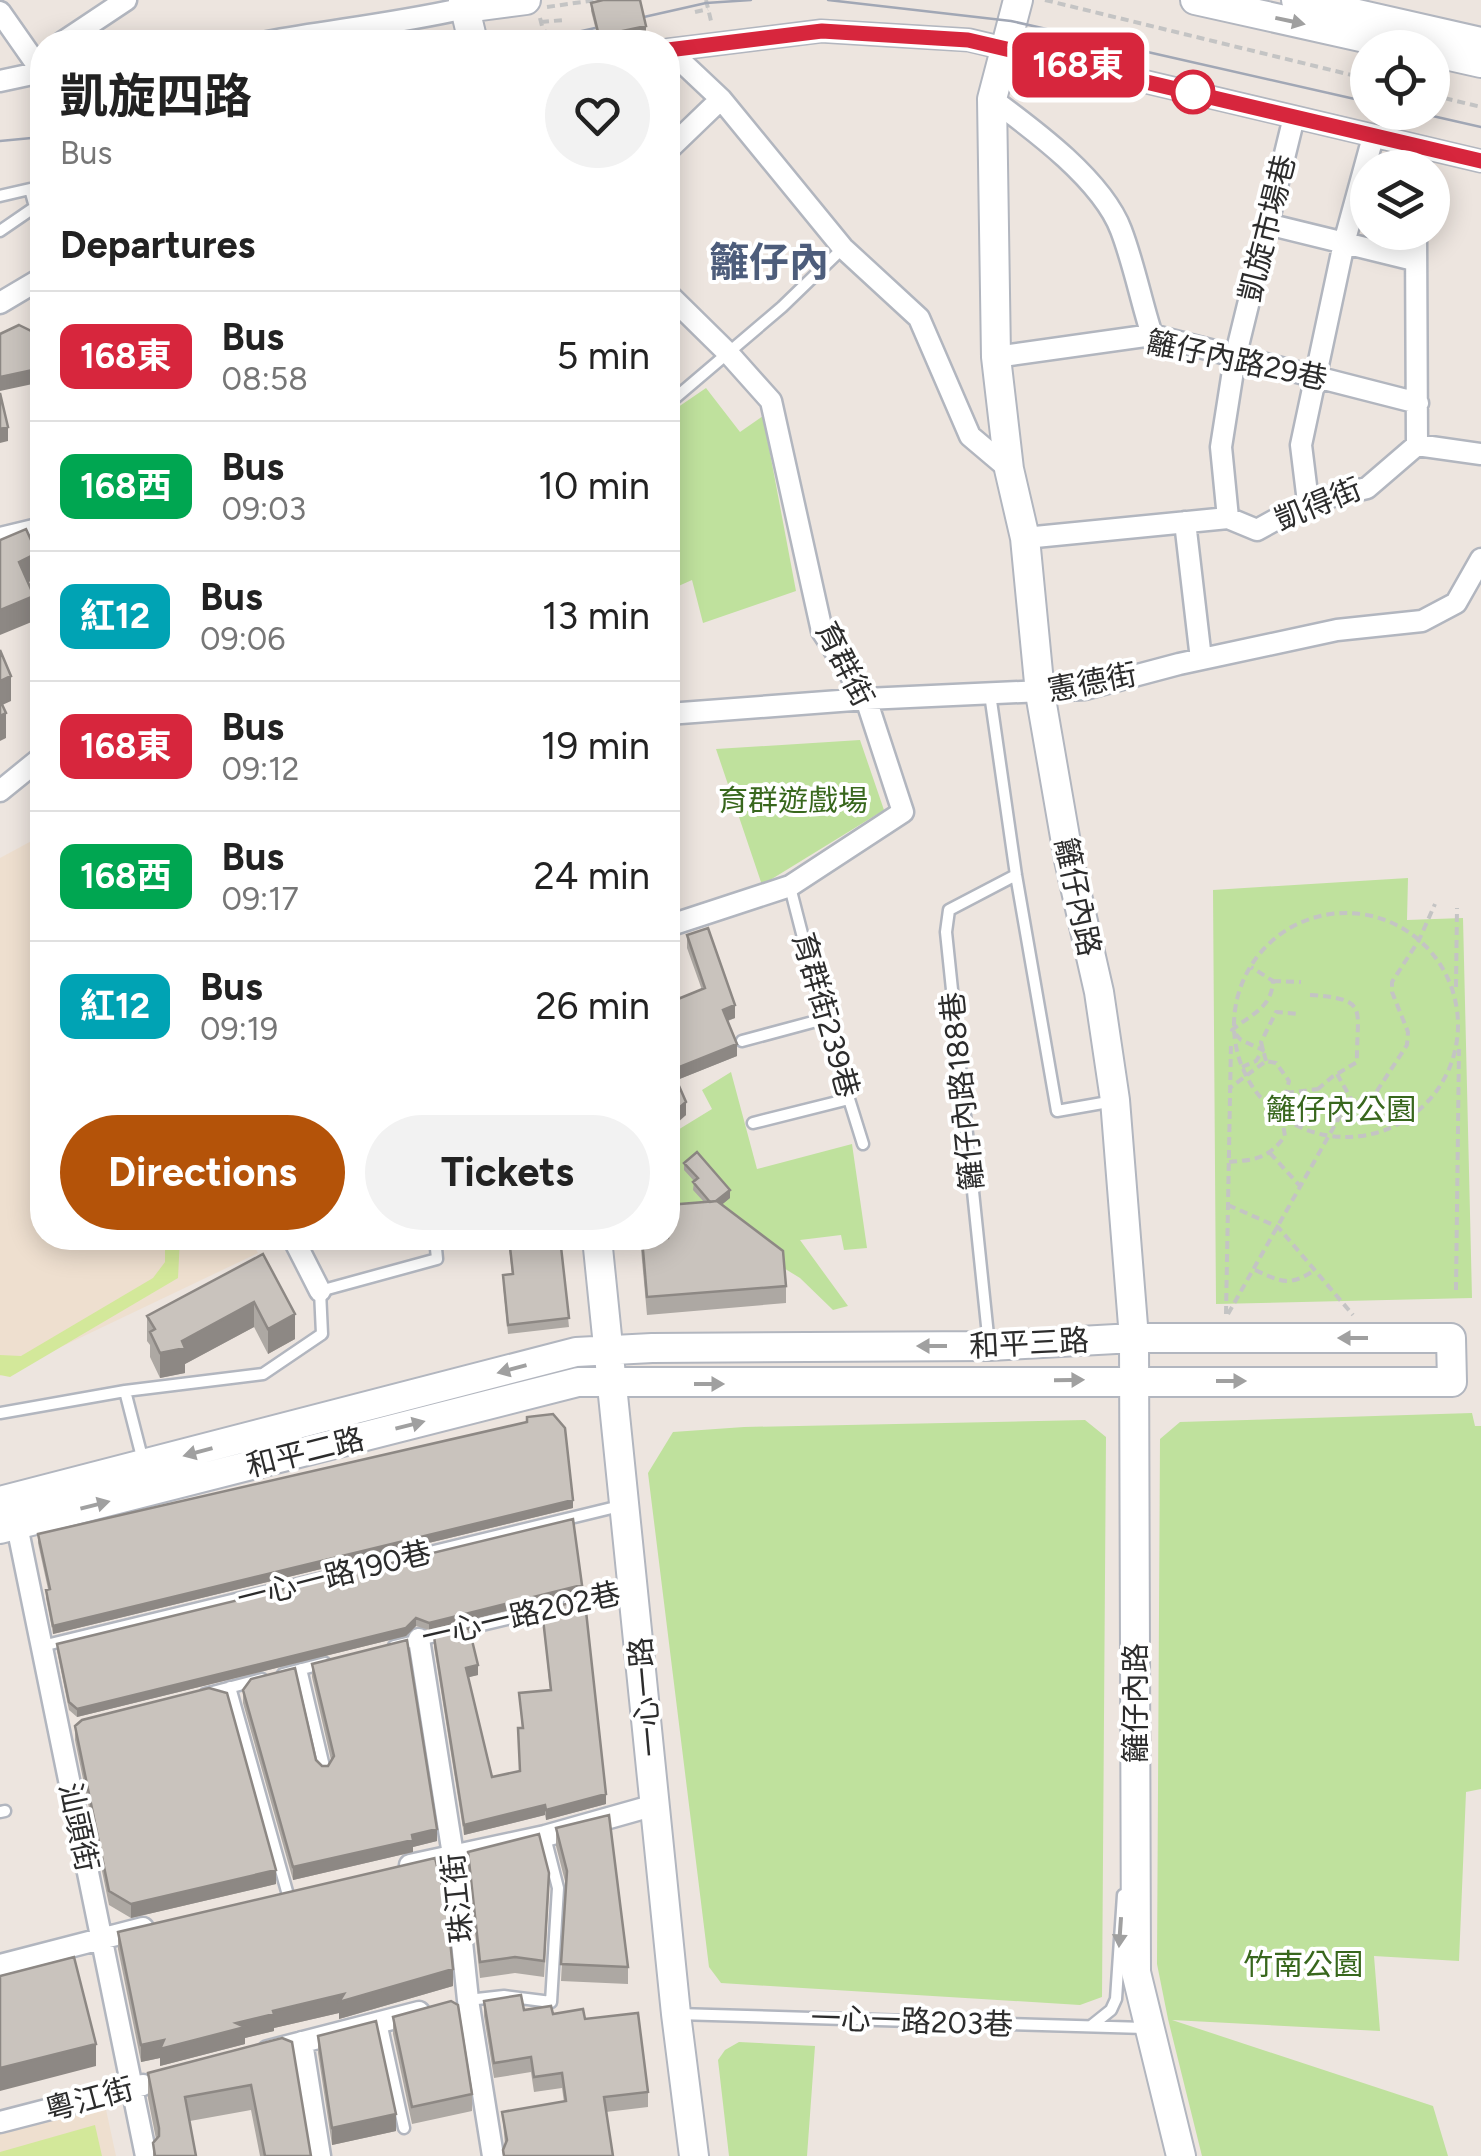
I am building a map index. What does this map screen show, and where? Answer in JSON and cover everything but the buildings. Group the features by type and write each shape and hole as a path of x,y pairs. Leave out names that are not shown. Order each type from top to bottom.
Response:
{"street":[{"path":"82,30 126,0"},
{"name":"籬仔內路","path":"1018,0 992,98 996,358 1009,469 1025,538 1040,693 1069,860 1099,992 1115,1100 1134,1338 1136,1972 1181,2156"},
{"path":"1195,0 1350,35"},
{"path":"1296,0 1481,42"},
{"path":"468,2 472,30"},
{"path":"348,30 414,20 468,2 535,10"},
{"path":"0,12 30,52"},
{"path":"680,48 822,31 968,40 1374,137 1404,150"},
{"path":"1450,56 1481,63"},
{"path":"680,61 721,99 842,248 919,318 970,436 1009,469"},
{"path":"0,81 30,70"},
{"path":"992,98 1034,130 1098,192 1120,228 1152,335"},
{"path":"680,138 721,99"},
{"name":"凱旋市場巷","path":"1228,518 1221,447 1235,358 1294,117"},
{"path":"1308,502 1301,445 1344,243 1374,137"},
{"path":"1450,159 1481,161"},
{"path":"1267,224 1414,260"},
{"path":"1415,250 1417,445 1481,454"},
{"path":"0,303 30,292"},
{"name":"育群街","path":"680,306 771,402 822,631 866,698 903,812 790,886 680,922"},
{"name":"籬仔內路29巷","path":"996,358 1152,335 1418,403"},
{"name":"凱得街","path":"1025,538 1228,518 1257,530 1308,502 1367,488 1417,445"},
{"path":"1185,522 1200,659"},
{"path":"0,538 30,531"},
{"name":"憲德街","path":"680,707 1085,689 1200,659 1338,630 1422,621 1456,604 1481,558"},
{"path":"0,791 30,770"},
{"path":"299,1250 320,1291"},
{"name":"一心一路","path":"598,1250 694,2156"},
{"name":"和平三路","path":"607,1350 988,1346 1134,1338 1451,1338 1452,1382 612,1383"},
{"name":"和平二路","path":"148,1478 576,1352 607,1350"},
{"name":"和平二路","path":"7,1513 578,1382 612,1383"},
{"name":"汕頭街","path":"7,1513 68,1728 101,1938 146,2156"},
{"name":"珠江街","path":"419,1640 453,1855 450,2004 493,2156"},
{"path":"398,1868 545,1836 655,1804"},
{"path":"0,1965 157,1925"},
{"path":"245,2057 450,2004"},
{"path":"302,2042 320,2156"},
{"name":"粵江街","path":"0,2122 170,2078"}],"lane":[{"path":"0,196 30,189"},
{"path":"0,230 30,210"},
{"path":"680,394 729,354 842,248"},
{"path":"990,694 1016,875 1058,1111 1115,1100"},
{"name":"籬仔內路188巷","path":"988,1346 946,932 950,910 1016,875"},
{"name":"育群街239巷","path":"790,886 824,1019 863,1144"},
{"path":"742,1041 824,1019"},
{"path":"753,1123 849,1099"},
{"path":"0,1413 125,1391 263,1374 322,1334 320,1291 437,1259 437,1250"},
{"path":"125,1391 148,1478"},
{"name":"一心一路190巷","path":"42,1646 626,1504"},
{"name":"一心一路202巷","path":"385,1648 634,1588"},
{"path":"192,1697 335,1661"},
{"path":"301,1669 325,1771"},
{"path":"230,1687 288,1895"},
{"name":"籬仔內路","path":"1092,2026 1111,2010 1116,1998 1120,1923 1136,1800"},
{"path":"450,2004 504,1996 550,2002 558,1888 545,1836"},
{"name":"一心一路203巷","path":"676,2014 1149,2029"},
{"path":"380,2020 404,2128"}],"path":[{"path":"706,0 716,44"},
{"path":"1045,0 1350,75"},
{"path":"535,10 564,20"},
{"path":"695,12 708,10"},
{"path":"1450,99 1481,106"},
{"path":"1435,904 1420,940 1392,982 1392,992 1408,1032 1407,1045 1375,1094 1344,1109 1226,1318 1232,1033 1239,990 1252,967 1270,942 1312,918 1338,913 1370,914 1391,921 1420,940 1441,965 1456,992"},
{"path":"1456,908 1456,1290"},
{"path":"1252,967 1273,981 1301,982"},
{"path":"1232,1033 1266,1005 1273,994 1273,981"},
{"path":"1286,1093 1318,1089 1357,1062 1358,1016 1354,1005 1343,997 1310,995"},
{"path":"1266,1005 1276,1012 1299,1014"},
{"path":"1266,1061 1261,1042 1276,1012"},
{"path":"1232,1033 1246,1076 1267,1106 1282,1120 1328,1137 1356,1137 1385,1130 1411,1116 1435,1094 1451,1068 1459,1039"},
{"path":"1232,1033 1264,1050"},
{"path":"1242,1067 1256,1061 1264,1050"},
{"path":"1229,1162 1270,1153 1285,1136 1282,1120 1289,1081 1276,1063 1266,1061 1230,1087"},
{"path":"1337,1074 1354,1104"},
{"path":"1318,1089 1337,1122"},
{"path":"1270,1153 1300,1186"},
{"path":"1228,1206 1278,1226 1352,1315"},
{"path":"1253,1270 1280,1282 1297,1282 1314,1270"}],"shaded area":[{"path":"30,842 30,1250 258,1253 0,1376 0,858"},
{"path":"104,2100 116,2156 0,2156 0,2129"}],"green space":[{"path":"706,388 740,432 763,416 796,591 703,623 692,580 680,585 680,406"},
{"name":"育群遊戲場","path":"860,740 884,810 762,885 716,749"},
{"name":"籬仔內公園","path":"1408,878 1407,920 1463,918 1472,1298 1216,1304 1213,890"},
{"path":"731,1072 757,1169 852,1144 867,1248 844,1250 841,1235 800,1240 848,1306 833,1310 800,1278 680,1204 680,1129 712,1109 702,1090"},
{"path":"165,1250 179,1250 178,1278 10,1377 0,1375 0,1355 21,1356 153,1278 165,1262"},
{"name":"竹南公園","path":"1472,1413 1475,1426 1481,1426 1481,1789 1466,1792 1459,1961 1374,1956 1380,2031 1172,2020 1433,2106 1448,2156 1202,2156 1157,1964 1160,1439 1180,1422"},
{"path":"1085,1420 1106,1437 1102,1997 1080,2005 721,1983 709,1967 648,1473 673,1432"},
{"path":"739,2042 815,2046 807,2156 729,2156 718,2060 725,2050"},
{"path":"95,2125 102,2156 0,2156 0,2152"}],"tram line":[{"path":"586,30 706,3 751,0"},
{"path":"828,0 1011,21 1350,98"},
{"path":"1450,120 1481,127"},
{"path":"0,141 30,138"}],"bus line":[{"name":"168東","path":"680,49 822,31 968,40 1481,161"}],"district":[{"name":"籬仔內","path":"769,262"}]}
